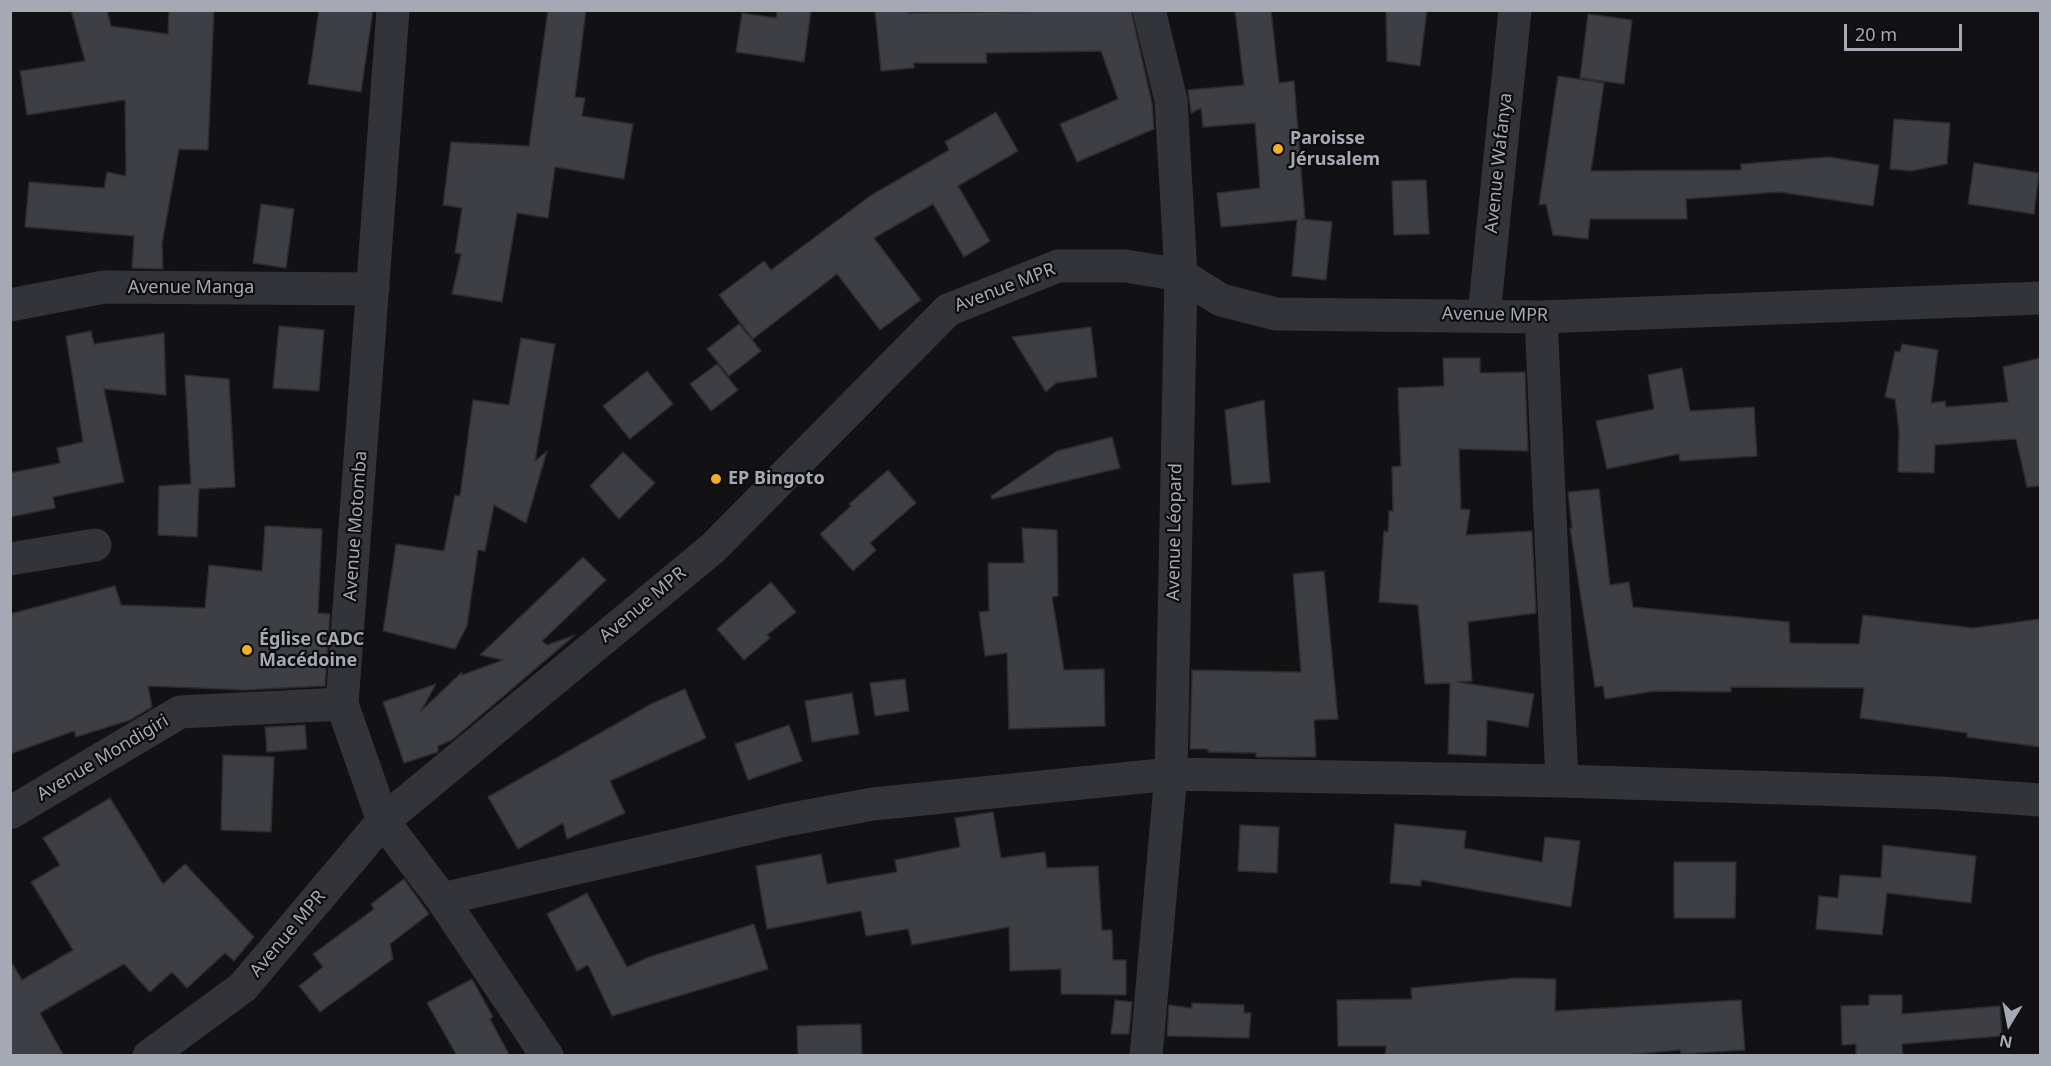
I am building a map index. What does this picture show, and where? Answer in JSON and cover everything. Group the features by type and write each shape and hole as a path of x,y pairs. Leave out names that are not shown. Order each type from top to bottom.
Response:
{"street":[{"name":"Avenue Motomba","path":"393,10 342,704 382,821 442,899 547,1056"},
{"name":"Avenue Léopard","path":"1146,1056 1171,774 1181,275 1171,100 1149,10"},
{"name":"Avenue Wafanya","path":"1484,315 1515,10"},
{"name":"Avenue MPR","path":"149,1056 243,987 382,821 713,548 948,310 1058,266 1126,266 1181,275 1221,300 1276,314 1541,317 2040,298"},
{"name":"Avenue Manga","path":"10,305 104,287 373,289"},
{"path":"1541,317 1562,781"},
{"path":"10,559 95,545"},
{"name":"Avenue Mondigiri","path":"10,813 180,712 342,704"},
{"path":"442,899 786,820 873,804 1171,774 1562,781 1940,793 2040,800"}],"building":[{"path":"71,10 107,10 111,26 168,34 169,10 214,10 208,150 179,149 162,244 163,269 132,268 134,236 25,227 29,182 104,188 107,172 126,176 125,100 27,115 20,71 85,61"},
{"path":"319,10 373,10 361,92 308,84"},
{"path":"548,10 586,10 575,97 585,98 582,116 633,124 624,179 555,167 548,218 517,213 502,302 452,294 461,254 455,253 462,208 443,205 451,142 529,146"},
{"path":"777,10 811,10 804,62 736,52 742,13 776,18"},
{"path":"875,10 909,10 909,13 1131,10 1152,103 1154,129 1077,162 1060,124 1118,99 1101,51 986,53 987,63 914,63 914,68 881,71"},
{"path":"1235,10 1271,10 1279,83 1294,81 1305,219 1302,219 1332,222 1326,280 1292,276 1297,220 1221,227 1217,193 1260,188 1255,123 1203,127 1201,108 1191,113 1188,90 1244,85"},
{"path":"1386,10 1427,10 1420,66 1387,61"},
{"path":"1588,14 1632,20 1624,84 1580,78"},
{"path":"1558,76 1604,83 1591,171 1741,170 1741,164 1829,157 1879,165 1873,206 1779,192 1686,199 1687,219 1590,219 1588,239 1553,235 1546,204 1539,205"},
{"path":"996,112 1018,151 958,186 990,241 964,257 933,204 874,238 921,300 880,330 837,274 753,339 719,295 764,261 771,270 870,196 949,150 945,142"},
{"path":"1894,119 1950,123 1947,164 1911,171 1890,169"},
{"path":"1974,163 2039,173 2034,214 1968,204"},
{"path":"1426,180 1429,234 1394,235 1392,181"},
{"path":"261,204 294,209 286,268 253,263"},
{"path":"739,324 761,351 729,376 707,349"},
{"path":"279,326 324,330 319,391 273,388"},
{"path":"1091,327 1097,377 1056,383 1046,392 1012,337"},
{"path":"91,331 94,344 164,333 166,395 104,389 124,482 53,497 55,508 10,517 10,473 60,463 57,448 83,442 66,336"},
{"path":"521,338 555,344 535,461 547,451 526,523 494,505 485,551 478,550 467,626 455,649 383,631 396,544 444,551 455,495 460,496 473,400 509,405"},
{"path":"1902,344 1938,350 1931,403 1945,401 1946,407 2008,402 2003,367 2040,358 2040,486 2027,487 2016,439 1935,445 1934,473 1898,472 1899,431 1895,399 1885,397 1895,351 1900,352"},
{"path":"1443,358 1480,358 1480,373 1525,372 1528,451 1459,449 1461,509 1470,510 1466,535 1532,531 1536,613 1468,622 1472,681 1458,682 1534,694 1528,727 1487,720 1486,756 1448,754 1450,683 1425,684 1418,605 1379,602 1384,531 1388,532 1389,511 1393,511 1392,467 1401,466 1398,388 1444,386"},
{"path":"717,364 738,390 711,411 690,384"},
{"path":"1682,368 1690,411 1754,407 1757,456 1680,461 1679,454 1607,469 1596,421 1654,409 1648,375"},
{"path":"647,371 673,404 630,439 603,406"},
{"path":"185,375 229,379 235,487 199,489 197,537 158,535 159,486 191,484"},
{"path":"1264,400 1270,482 1232,485 1225,410"},
{"path":"1112,437 1120,468 992,499 991,496 1057,451"},
{"path":"623,452 655,483 619,519 590,486"},
{"path":"888,470 916,503 870,543 876,550 853,571 820,534 851,506 849,504"},
{"path":"1599,489 1610,585 1629,582 1633,607 1789,622 1790,643 1859,644 1863,615 1973,628 2040,619 2040,747 1967,737 1967,733 1860,718 1864,688 1731,687 1731,692 1655,691 1605,699 1603,686 1595,687 1570,528 1572,528 1568,492"},
{"path":"265,526 322,529 318,613 330,614 325,686 244,690 148,686 152,707 130,720 76,737 74,731 10,754 10,614 115,586 121,605 205,608 209,565 262,571"},
{"path":"1022,528 1057,530 1058,596 1052,597 1064,670 1104,669 1105,726 1009,729 1007,653 985,656 979,612 989,611 988,563 1024,563"},
{"path":"583,557 606,580 542,641 547,645 575,635 452,740 438,746 438,752 404,763 383,702 436,684 421,711 462,672 462,675 503,660 480,655"},
{"path":"1324,571 1338,719 1314,720 1316,757 1256,757 1256,753 1208,752 1208,749 1190,749 1192,670 1301,672 1293,574"},
{"path":"771,582 796,612 767,635 770,638 744,660 717,629"},
{"path":"905,679 909,711 875,716 870,683"},
{"path":"685,689 706,738 610,781 625,813 567,839 563,823 518,849 488,797 651,704"},
{"path":"852,693 859,734 812,742 805,701"},
{"path":"305,725 307,749 267,752 265,727"},
{"path":"789,725 802,761 748,780 735,744"},
{"path":"223,755 274,757 271,832 221,830"},
{"path":"110,798 163,884 185,864 254,937 234,961 225,953 187,988 172,972 150,992 124,964 40,1013 64,1056 10,1056 10,960 22,980 73,950 31,882 60,865 43,838"},
{"path":"993,812 1001,858 1045,852 1047,868 1098,866 1102,930 1112,930 1113,960 1126,960 1126,995 1061,994 1061,969 1010,971 1009,927 912,945 908,929 866,936 861,911 767,929 756,866 821,854 827,884 897,872 895,860 960,847 955,818"},
{"path":"1395,824 1466,831 1464,848 1542,862 1545,837 1580,841 1571,907 1421,880 1421,886 1390,883"},
{"path":"1240,825 1279,827 1277,873 1238,871"},
{"path":"1883,845 1976,856 1971,903 1887,893 1882,935 1816,929 1819,896 1838,898 1840,875 1881,878"},
{"path":"1674,862 1736,862 1735,918 1674,918"},
{"path":"404,879 429,914 390,944 393,959 320,1012 299,986 323,967 313,954 374,909 371,904"},
{"path":"587,893 627,967 649,957 754,924 768,969 612,1016 588,965 577,971 547,914"},
{"path":"1516,978 1556,979 1555,1011 1741,1000 1745,1050 1681,1054 1680,1050 1617,1056 1385,1056 1386,1046 1338,1046 1337,1000 1412,999 1411,988"},
{"path":"472,979 493,1017 490,1019 510,1056 457,1056 427,1003"},
{"path":"1869,995 1902,995 1902,1014 2000,1006 2002,1036 1902,1044 1903,1056 1856,1056 1856,1044 1842,1045 1841,1006 1869,1005"},
{"path":"1115,1000 1132,1002 1129,1034 1111,1034"},
{"path":"1192,1003 1244,1005 1244,1013 1251,1013 1249,1038 1167,1036 1169,1005 1192,1008"},
{"path":"861,1024 862,1056 798,1056 797,1026"}],"place":[{"name":"Paroisse Jérusalem","path":"1278,149"},
{"name":"EP Bingoto","path":"716,479"},
{"name":"Église CADC Macédoine","path":"247,650"}]}
